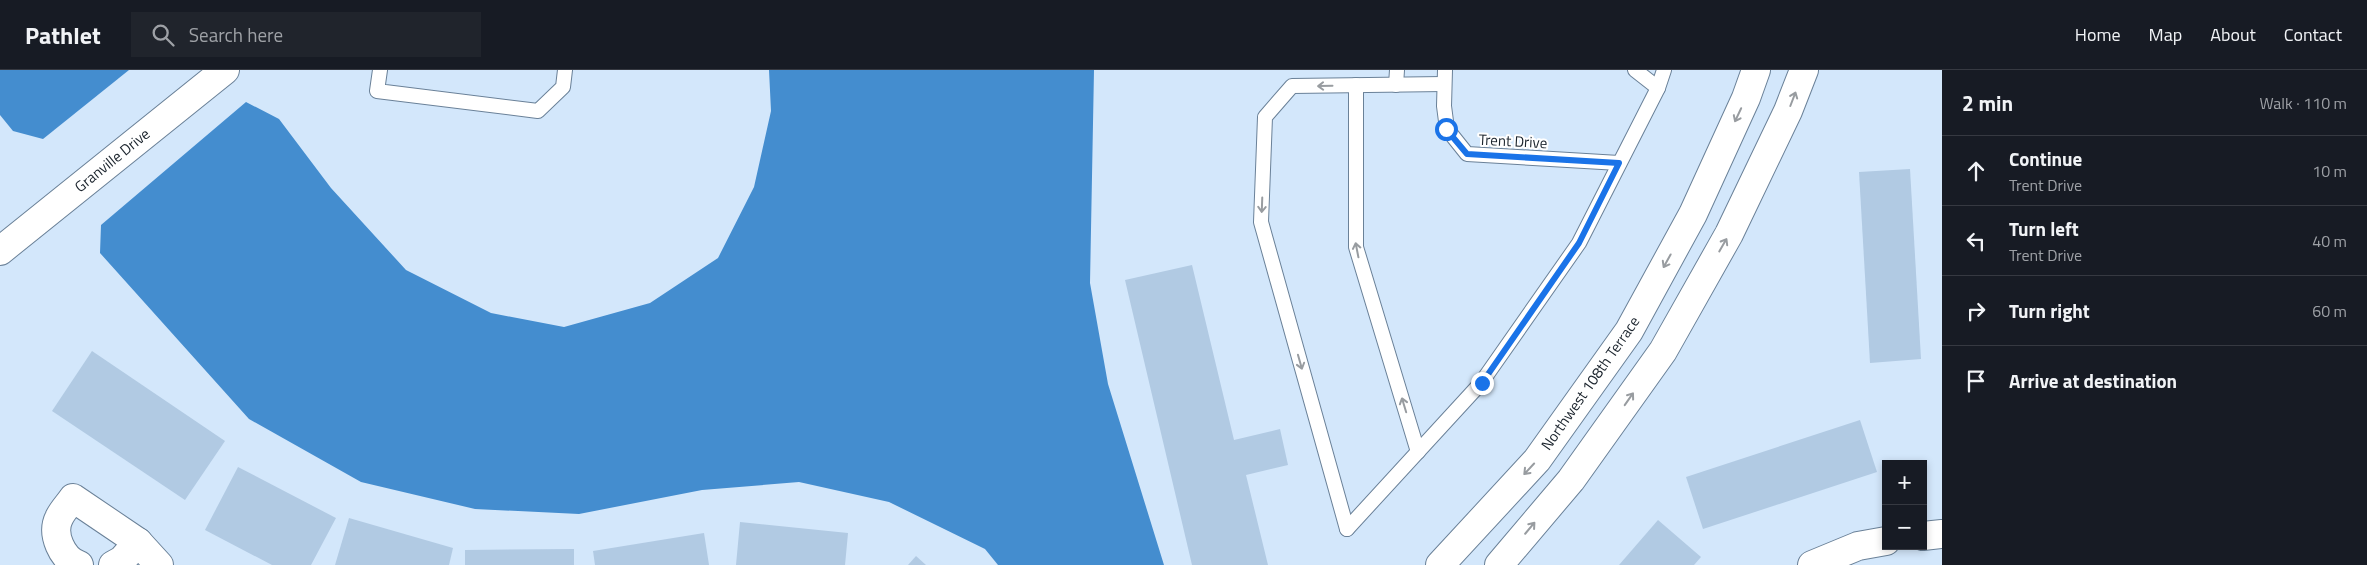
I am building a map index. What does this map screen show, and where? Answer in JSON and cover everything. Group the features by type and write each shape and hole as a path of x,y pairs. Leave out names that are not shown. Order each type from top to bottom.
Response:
{"street":[{"name":"Granville Drive","path":"0,251 225,70"},
{"name":"Northwest 108th Terrace","path":"1440,565 1537,460 1629,331 1693,214 1746,98 1756,70"},
{"path":"1499,565 1571,480 1663,351 1729,234 1788,111 1804,70"},
{"path":"79,565 59,547 56,532 58,519 73,498 138,542 159,565"},
{"path":"1927,536 1942,534"},
{"path":"113,565 122,560 138,542"},
{"path":"1812,565 1858,546 1882,542"}],"lane":[{"path":"380,70 377,91 538,112 563,87 565,70"},
{"path":"1396,85 1397,70"},
{"path":"1635,70 1658,88"},
{"path":"1444,77 1396,85 1292,86 1265,117 1261,222 1347,529 1482,383 1579,243 1658,88 1664,70"},
{"name":"Trent Drive","path":"1444,77 1446,129 1467,154 1619,163"},
{"path":"1356,86 1356,247 1418,452"}],"water":[{"path":"0,70 129,70 43,139 13,131 0,115"},
{"path":"769,70 1094,70 1090,283 1108,384 1164,565 998,565 985,549 889,502 799,482 702,490 579,514 475,509 361,482 249,419 100,253 101,225 246,102 279,119 331,188 406,270 491,313 564,327 650,303 718,258 754,187 771,111"}],"building":[{"path":"1910,169 1921,359 1870,363 1859,172"},
{"path":"1192,265 1234,440 1280,429 1288,465 1246,475 1268,565 1192,565 1125,280"},
{"path":"92,351 225,441 185,500 52,411"},
{"path":"1860,420 1877,472 1703,529 1686,477"},
{"path":"238,467 336,518 311,565 272,565 205,530"},
{"path":"349,518 453,548 449,565 335,565"},
{"path":"1658,520 1701,557 1694,565 1619,565"},
{"path":"740,522 848,533 845,565 736,565"},
{"path":"704,533 709,565 595,565 593,551"},
{"path":"574,549 574,565 465,565 465,550"},
{"path":"916,556 926,565 908,565"}],"route":[{"path":"1446,129 1467,154 1619,163 1579,243 1482,383"}]}
